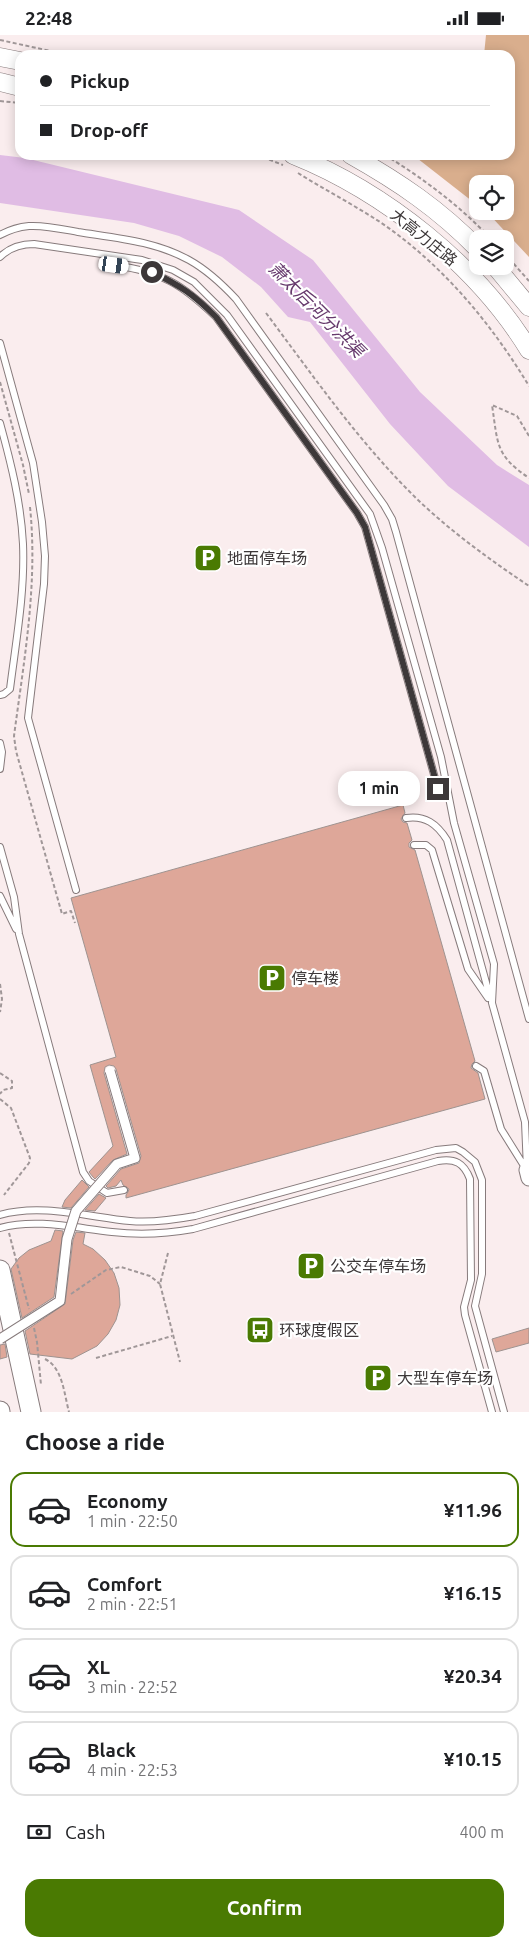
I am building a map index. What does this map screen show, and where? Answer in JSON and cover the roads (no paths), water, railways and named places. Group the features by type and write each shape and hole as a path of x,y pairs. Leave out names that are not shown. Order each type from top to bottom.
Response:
{"main road":[{"path":"0,57 15,60"},
{"path":"0,82 15,86"},
{"name":"大高力庄路","path":"360,160 394,179 454,224 469,240"},
{"name":"大高力庄路","path":"290,161 324,167 378,200 432,239 482,288 518,331 529,350"},
{"path":"502,275 529,307"},
{"path":"0,1270 31,1412"}],"street":[{"path":"0,1339 60,1301 68,1239 76,1211 117,1164 135,1158 110,1071"}],"lane":[{"path":"0,235 17,228 43,226 125,239 170,250 190,260 210,274 236,299 384,505 392,519 529,1019"},
{"path":"0,257 23,244 34,244 142,260 173,269 194,282 227,315 370,514 382,548 441,757 454,823 494,964 492,1003"},
{"path":"114,265 152,272 178,284 197,297 216,317 357,513 365,527 438,789"},
{"path":"0,343 33,463 42,521 45,556 44,584 28,718 76,890"},
{"path":"0,423 14,478 23,544 22,584 10,689 0,695"},
{"path":"0,743 2,753 0,769"},
{"path":"406,818 415,817 432,823 447,839 525,1122 528,1174"},
{"path":"414,845 426,845 432,850 468,969 492,1003"},
{"path":"0,847 14,897 19,935 83,1172 89,1181 107,1193 124,1190"},
{"path":"0,896 19,935"},
{"path":"476,1066 484,1071 501,1129 528,1174"},
{"path":"0,1215 40,1211 66,1212 130,1221 171,1220 195,1216 436,1149 456,1148 475,1162 482,1180 482,1274 476,1306 504,1412"},
{"path":"4,1227 13,1224 42,1224 147,1235 172,1233 193,1229 438,1161 449,1159 456,1161 467,1171 470,1179 471,1280 464,1307 465,1315 492,1412"}],"water":[{"name":"萧太后河分洪渠","path":"0,155 15,157 15,160 33,160 239,210 313,260 420,392 497,465 529,485 529,547 448,486 390,424 310,322 288,317 261,287 222,257 179,236 134,223 0,203"}],"place":[{"name":"地面停车场","path":"208,558"},
{"name":"停车楼","path":"272,978"},
{"name":"公交车停车场","path":"311,1266"},
{"name":"环球度假区","path":"260,1330"},
{"name":"大型车停车场","path":"378,1378"}]}
